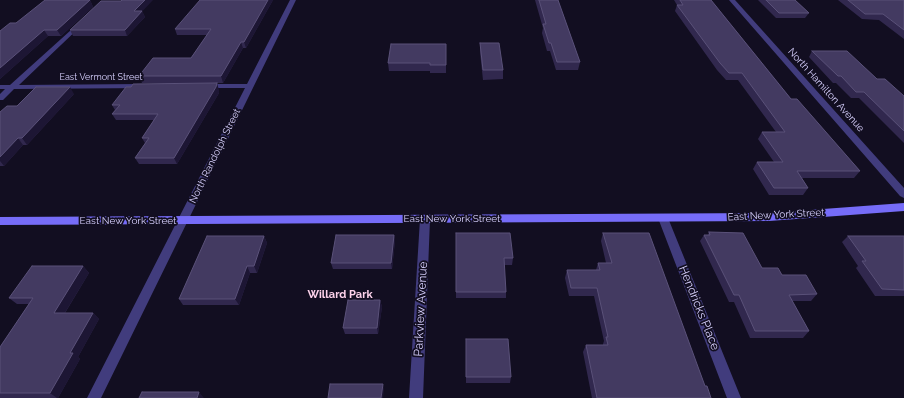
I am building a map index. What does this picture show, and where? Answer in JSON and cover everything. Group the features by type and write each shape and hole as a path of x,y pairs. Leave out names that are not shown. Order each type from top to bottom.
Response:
{"main road":[{"name":"East New York Street","path":"0,221 769,217 904,207"}],"street":[{"name":"North Randolph Street","path":"94,398 293,0"},
{"name":"North Hamilton Avenue","path":"732,0 904,194"},
{"path":"0,98 86,19"},
{"name":"East Vermont Street","path":"0,87 154,86"},
{"path":"200,86 250,86"},
{"name":"Hendricks Place","path":"663,218 734,398"},
{"name":"Parkview Avenue","path":"416,398 425,219"}],"building":[{"path":"45,0 90,0 57,30 44,30 0,68 0,31 10,23 16,23"},
{"path":"145,0 134,11 142,11 125,30 70,30 101,1"},
{"path":"200,0 268,0 244,42 241,42 221,76 139,76 153,58 191,58 211,29 175,29"},
{"path":"539,0 558,0 580,62 557,62 543,24 546,24"},
{"path":"680,0 711,0 791,99 797,99 860,171 797,171 808,188 774,188 757,162 783,162 762,132 785,132 742,73 729,73 720,63 677,5 683,5"},
{"path":"766,0 795,0 809,13 779,13"},
{"path":"848,0 904,0 904,30 883,14 865,14"},
{"path":"480,43 499,43 503,70 483,70"},
{"path":"391,44 446,44 446,65 430,65 430,63 388,63"},
{"path":"812,51 847,51 877,79 885,79 904,96 904,131 864,92 856,92 841,76 838,76"},
{"path":"217,83 174,158 135,158 149,138 142,138 158,114 112,114 120,105 112,105 126,87 131,87 133,84"},
{"path":"36,87 70,87 22,138 18,138 0,157 0,112 7,106 17,106"},
{"path":"709,232 743,233 762,268 778,268 782,275 806,275 817,294 789,295 809,331 755,331 739,295 734,295 704,235 710,235"},
{"path":"456,233 510,233 513,258 504,258 506,292 456,292"},
{"path":"603,233 649,233 705,386 707,386 711,398 597,398 586,345 608,345 606,337 608,337 597,288 571,288 567,270 600,270 598,263 612,263"},
{"path":"336,235 394,235 391,263 331,263"},
{"path":"207,236 264,236 254,266 247,266 235,299 179,299"},
{"path":"848,236 904,236 904,290 882,289 862,261 866,261"},
{"path":"32,266 83,266 54,313 93,313 70,353 73,353 50,393 0,393 0,347 33,298 9,298"},
{"path":"348,300 380,300 377,328 343,328"},
{"path":"466,339 508,339 511,377 466,377"},
{"path":"330,384 383,384 381,398 328,398"},
{"path":"142,392 199,392 197,398 139,398"}],"district":[{"name":"Willard Park","path":"340,295"}]}
